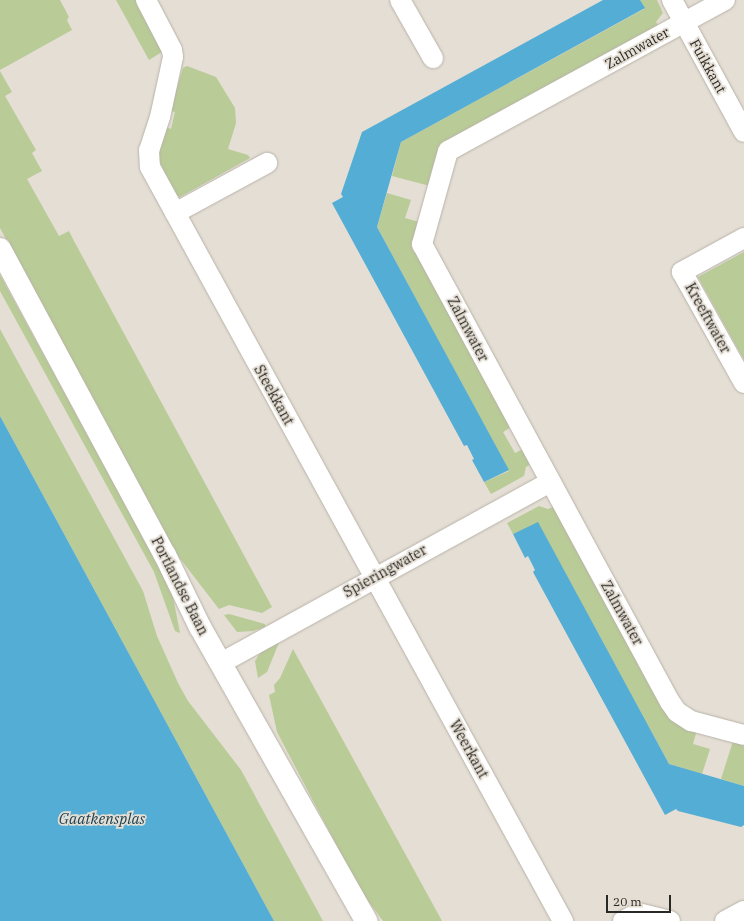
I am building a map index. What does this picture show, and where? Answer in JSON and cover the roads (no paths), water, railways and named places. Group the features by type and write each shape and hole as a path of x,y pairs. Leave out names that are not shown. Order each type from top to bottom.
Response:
{"street":[{"name":"Steekkant","path":"146,0 172,50 173,62 149,150 150,167 374,577"},
{"path":"400,0 433,58"},
{"name":"Fuikkant","path":"672,0 744,132"},
{"name":"Zalmwater","path":"725,0 448,151 422,244 550,482 677,712 691,721 744,735"},
{"path":"175,213 267,163"},
{"name":"Kreeftwater","path":"744,238 682,272 744,383"},
{"name":"Portlandse Baan","path":"0,249 222,663 366,921"},
{"name":"Spieringwater","path":"222,663 374,577 550,482"},
{"name":"Weerkant","path":"374,577 563,921"},
{"path":"725,921 744,911"},
{"path":"623,921 638,913 670,921"}],"water":[{"path":"603,0 640,0 645,8 401,142 377,227 509,470 484,482 472,460 474,459 467,445 464,446 332,203 343,197 341,194 362,132"},
{"name":"Gaatkensplas","path":"0,416 274,921 0,921"},
{"path":"538,522 669,764 744,786 744,825 741,827 678,811 676,809 665,815 533,572 535,570 528,556 525,558 513,534"}]}
